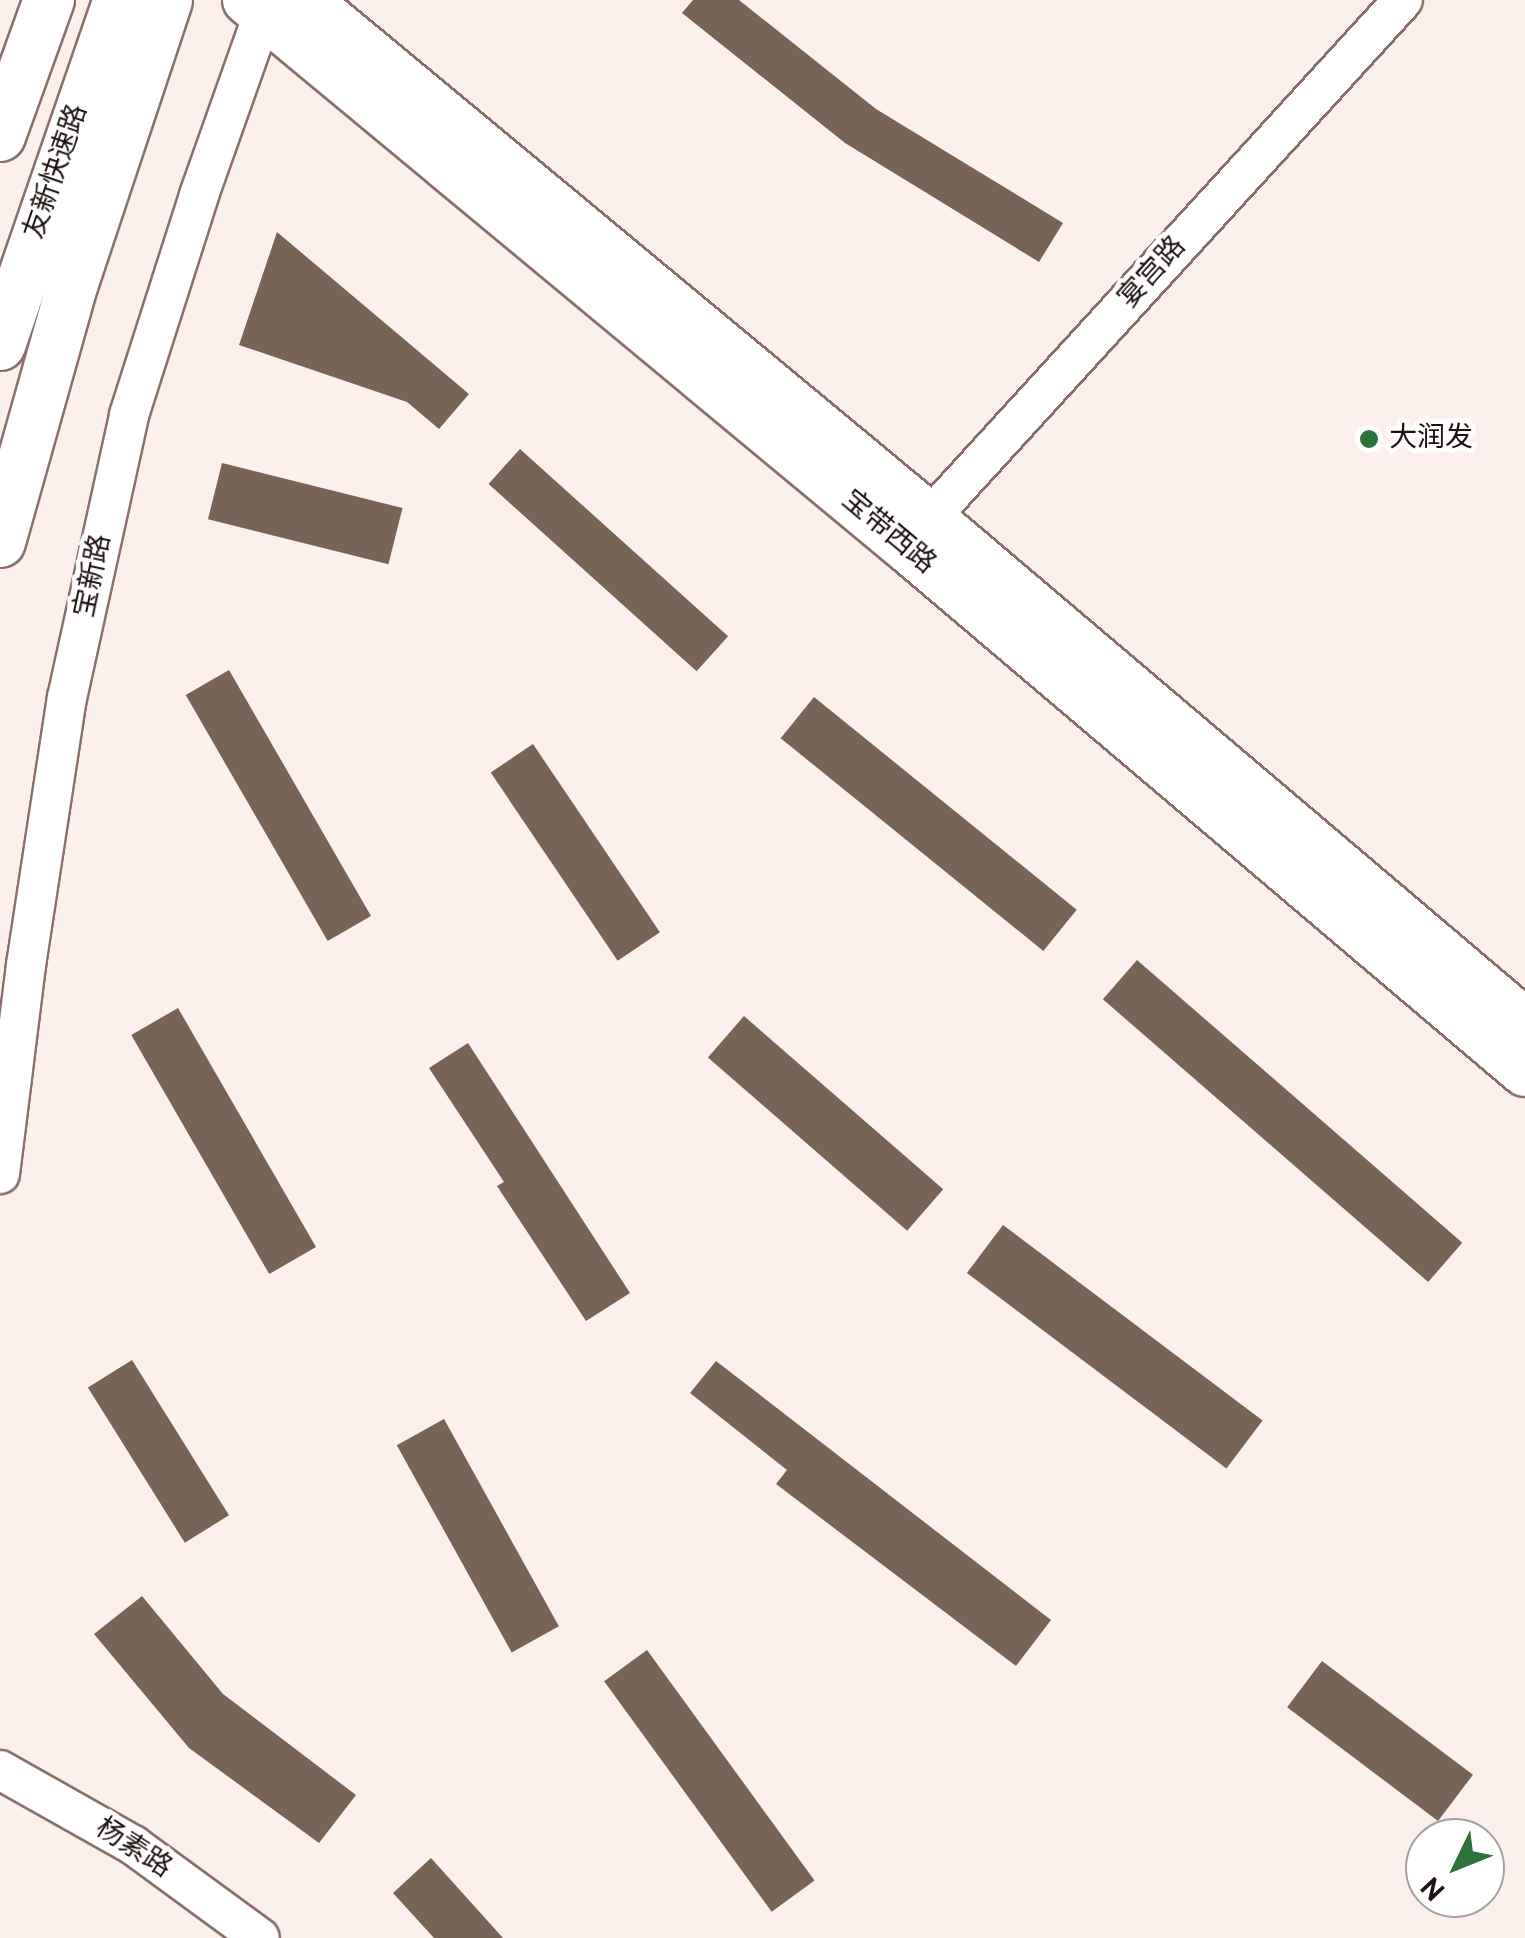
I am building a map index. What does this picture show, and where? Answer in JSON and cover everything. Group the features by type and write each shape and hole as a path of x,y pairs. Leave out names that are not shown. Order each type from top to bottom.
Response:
{"highway":[{"path":"0,136 49,0"},
{"name":"友新快速路","path":"0,345 119,0"},
{"path":"0,542 73,283 168,0"}],"main road":[{"name":"宝带西路","path":"273,4 917,532 1525,1022"},
{"name":"宝带西路","path":"917,532 1525,1072"}],"street":[{"name":"宴宫路","path":"917,532 1403,0"},
{"name":"宝新路","path":"0,1174 26,965 68,698 129,415 273,4"},
{"name":"杨素路","path":"0,1770 133,1845 260,1938"}],"building":[{"path":"693,0 739,0 876,109 1063,223 1039,262 845,143 682,13"},
{"path":"277,232 469,394 439,429 407,402 239,345"},
{"path":"520,449 728,636 697,671 489,484"},
{"path":"222,463 402,508 388,564 208,519"},
{"path":"229,670 371,916 328,941 186,695"},
{"path":"814,697 1077,910 1043,951 781,738"},
{"path":"533,744 660,932 618,961 491,773"},
{"path":"1137,960 1462,1243 1428,1282 1103,999"},
{"path":"178,1008 316,1247 269,1274 131,1035"},
{"path":"744,1016 943,1189 907,1231 708,1058"},
{"path":"468,1043 630,1293 586,1321 497,1186 504,1182 429,1068"},
{"path":"1003,1225 1263,1421 1226,1469 967,1273"},
{"path":"132,1360 229,1515 185,1543 88,1388"},
{"path":"716,1361 1051,1620 1016,1666 776,1484 787,1470 690,1393"},
{"path":"444,1419 559,1626 512,1652 397,1445"},
{"path":"142,1596 223,1694 356,1795 319,1843 189,1748 94,1634"},
{"path":"647,1650 815,1881 772,1912 604,1681"},
{"path":"1322,1661 1473,1775 1440,1818 1434,1818 1287,1707"},
{"path":"431,1858 503,1938 434,1938 393,1893"}],"place":[{"name":"大润发","path":"1369,439"}]}
